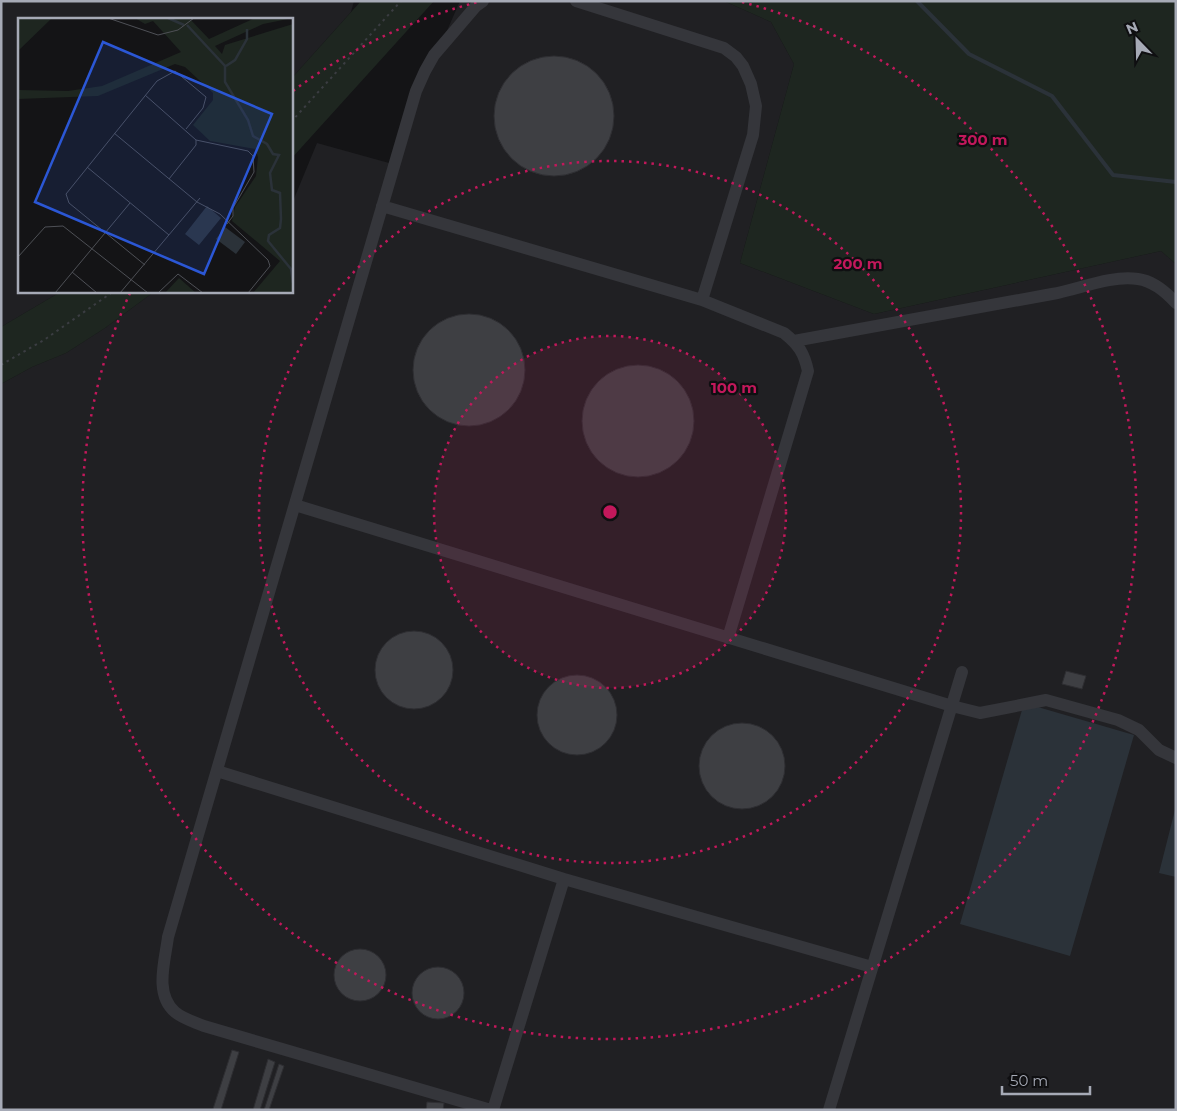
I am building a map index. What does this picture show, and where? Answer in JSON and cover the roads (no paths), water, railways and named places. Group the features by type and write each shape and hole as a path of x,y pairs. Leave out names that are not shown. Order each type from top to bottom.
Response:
{"lane":[{"path":"483,1 476,6 434,54 416,91 168,936 162,984 165,998 175,1012 204,1026 492,1110 564,879"},
{"path":"576,1 724,48 744,66 751,84 756,106 753,135 702,300"},
{"path":"382,206 702,300 784,333 794,341 805,356 808,371 728,638"},
{"path":"794,341 1065,292 1124,278 1139,279 1152,284 1176,303"},
{"path":"295,505 952,706 980,713 1046,700 1118,720 1139,730 1159,750 1176,758"},
{"path":"829,1110 962,672"},
{"path":"217,771 564,879 872,967"}],"waterway":[{"path":"917,1 969,54 1052,96 1113,175 1176,182"}]}
